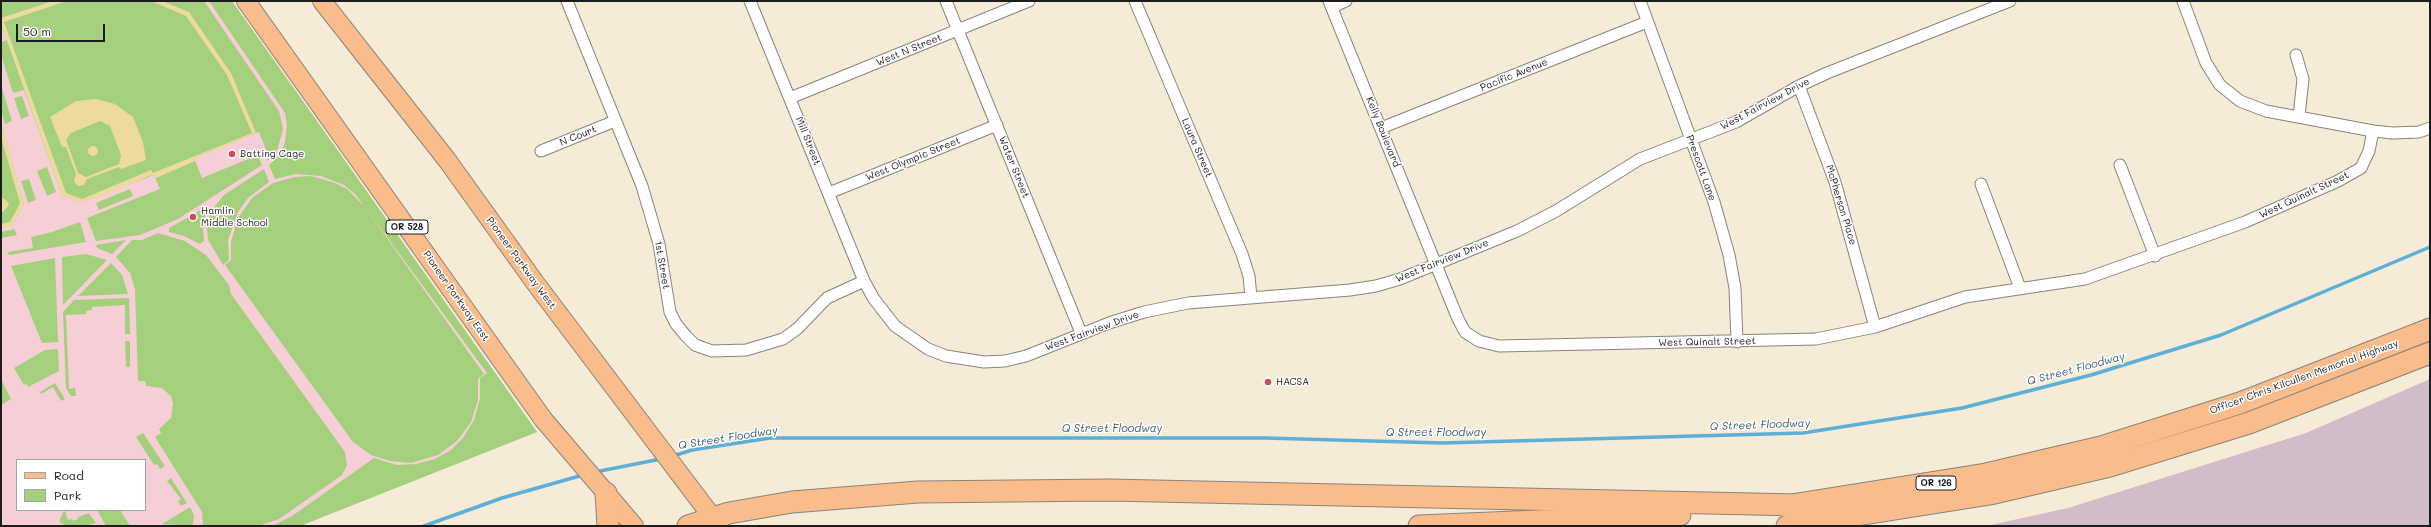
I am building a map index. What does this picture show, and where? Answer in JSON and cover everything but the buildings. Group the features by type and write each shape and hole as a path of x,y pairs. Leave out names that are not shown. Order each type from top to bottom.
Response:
{"highway":[{"name":"Officer Chris Kilcullen Memorial Highway","path":"1419,526 1684,514 1799,505 1986,474 2101,447 2240,403 2430,329"},
{"name":"OR 126","path":"1787,526 1990,494 2110,466 2249,423 2430,353"},
{"path":"688,526 716,522 792,502 926,492 1125,490 1799,505"},
{"path":"606,493 608,526"}],"main road":[{"name":"Pioneer Parkway East","path":"246,1 543,419 634,526"},
{"name":"Pioneer Parkway West","path":"322,1 447,160 536,284 716,522"}],"street":[{"name":"1st Street","path":"567,1 653,218 670,312 676,324 696,345 712,351 746,350 783,339 797,329 827,298 864,282"},
{"name":"Mill Street","path":"750,1 864,282"},
{"name":"Water Street","path":"946,1 1081,334"},
{"name":"West N Street","path":"790,98 1029,1"},
{"name":"Laura Street","path":"1135,1 1242,254 1249,276 1251,297"},
{"path":"1331,4 1346,1"},
{"name":"Prescott Lane","path":"1640,1 1714,202 1729,255 1735,288 1737,342"},
{"name":"West Fairview Drive","path":"864,282 884,315 895,326 928,349 946,356 984,362 1004,361 1026,356 1081,334 1144,312 1188,304 1376,286 1436,264 1517,231 1556,211 1640,159 1736,122 1799,86 2010,1"},
{"path":"2183,1 2206,63 2220,85 2240,101 2266,111 2393,134 2419,132 2430,128"},
{"name":"Kelly Boulevard","path":"1331,4 1436,264"},
{"name":"Pacific Avenue","path":"1381,128 1647,22"},
{"path":"2296,55 2303,79 2299,116"},
{"name":"McPherson Place","path":"1799,86 1835,182 1875,327"},
{"name":"N Court","path":"541,151 615,121"},
{"name":"West Olympic Street","path":"829,193 997,125"},
{"name":"West Quinalt Street","path":"1436,264 1458,319 1465,332 1479,341 1499,346 1737,342 1816,338 1875,327 1965,298 2020,288 2085,279 2155,256 2245,222 2338,181 2361,168 2369,150 2373,131"},
{"path":"2120,165 2155,256"},
{"path":"1981,184 2020,288"}],"shaded area":[{"name":"Hamlin Middle School","path":"1,1 232,1 537,432 300,526 1,526"},
{"path":"2430,379 2430,526 1986,526 2068,508 2306,433"}],"green space":[{"path":"2,1 204,1 279,111 283,129 277,151 268,161 265,153 267,152 259,132 194,158 202,178 258,155 262,165 178,219 140,235 96,241 87,218 160,189 154,175 81,202 62,195 24,90 13,93 1,55 1,42 7,40 1,26"},
{"path":"209,1 232,1 537,432 300,526 272,526 292,516 374,458 397,465 416,464 435,459 451,450 463,438 474,420 480,399 480,378 487,373 356,195 344,185 321,176 296,174 275,179 269,165 280,155 285,142 287,126 285,113"},
{"path":"1,85 12,121 5,124 1,110"},
{"path":"22,96 29,116 21,119 14,98"},
{"path":"1,123 24,204 12,225 1,228"},
{"path":"47,167 56,192 47,196 37,171"},
{"path":"264,169 269,182 248,198 238,212 228,240 229,260 223,265 208,240 207,226 211,211 224,195"},
{"path":"311,176 335,183 347,189 364,206 484,374 478,379 478,400 471,422 457,441 438,455 411,463 390,461 371,455 353,442 225,265 231,260 231,242 238,218 252,198 273,183 295,177"},
{"path":"29,179 36,200 28,203 21,181"},
{"path":"130,189 133,196 99,210 96,203"},
{"path":"206,207 203,230 204,241 200,244 184,236 169,232 169,228"},
{"path":"80,222 86,242 9,255 8,252 33,248 31,237 52,232"},
{"path":"14,229 17,235 1,238 1,232"},
{"path":"158,233 185,241 206,255 229,285 231,294 345,452 347,465 342,475 279,519 258,526 203,526 202,512 155,437 161,433 159,429 171,418 173,403 171,396 162,388 146,386 145,381 138,381 135,289 130,273 116,257 132,240 142,240"},
{"path":"126,240 112,254 97,248 96,245"},
{"path":"86,254 107,260 63,305 62,257"},
{"path":"55,258 58,342 42,343 11,266"},
{"path":"111,263 122,275 128,294 78,296"},
{"path":"129,298 130,334 125,334 125,305 92,307 92,310 86,311 86,314 66,315 69,389 75,388 76,396 71,396 66,388 63,312 74,300"},
{"path":"125,341 130,341 130,367 126,367"},
{"path":"58,349 59,371 28,387 26,383 24,385 14,368 45,350"},
{"path":"1,379 11,399 1,405"},
{"path":"55,383 65,399 61,401 53,387 41,394 40,392"},
{"path":"143,433 165,466 160,469 157,464 154,465 136,437"},
{"path":"171,478 187,503 181,506 178,501 181,499 167,481"},
{"path":"190,507 194,515 193,526 162,524"},
{"path":"65,511 68,520 72,519 73,521 78,519 78,517 89,513 96,523 85,526 67,526 59,522 63,512"},
{"path":"98,511 121,511 130,526 106,526"}],"sand":[{"path":"53,1 67,1 4,22 66,193 82,199 151,170 153,173 252,133 227,75 186,16 151,1 162,1 189,12 231,73 256,133 194,158 195,161 156,178 154,175 149,176 95,199 94,197 81,202 62,195 1,24 1,18"},
{"path":"96,99 115,104 133,117 143,142 146,160 121,169 119,167 87,179 84,185 78,186 74,182 76,174 66,147 62,147 50,117 76,101","holes":["100,121 110,126 121,155 119,164 86,177 78,173 66,140 71,133"]},
{"path":"1,123 24,204 12,225 1,228 1,224 10,222 20,203 1,137"},
{"path":"91,146 95,146 97,147 97,155 91,156 88,153 88,149"},
{"path":"1,197 7,201 9,205 3,212 1,212"}],"waterway":[{"name":"Q Street Floodway","path":"673,456 692,450 770,438 1265,438 1442,443 1803,433 1962,408 2091,375 2221,335 2430,247"},
{"name":"Q Street Floodway","path":"595,472 661,459"},
{"name":"Q Street Floodway","path":"424,526 502,498 583,475"}],"place":[{"name":"Batting Cage","path":"232,154"},
{"name":"Hamlin Middle School","path":"193,217"},
{"name":"HACSA","path":"1268,382"}]}
